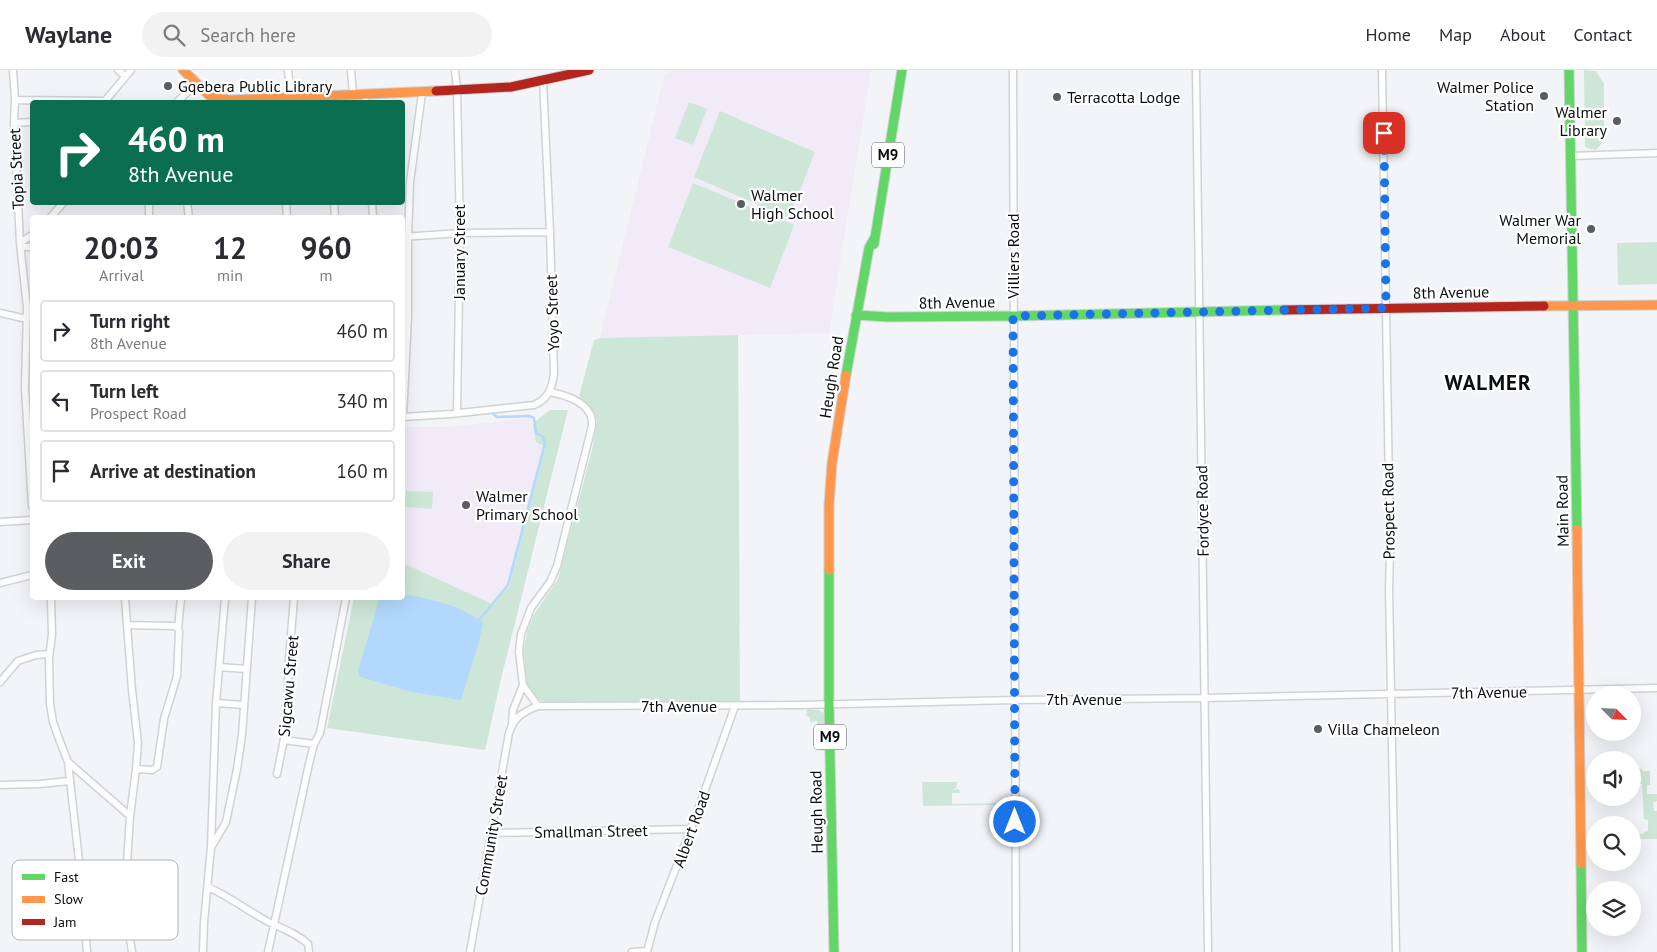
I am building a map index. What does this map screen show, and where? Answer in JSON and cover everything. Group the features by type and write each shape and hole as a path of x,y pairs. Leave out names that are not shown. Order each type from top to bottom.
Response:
{"street":[{"name":"Topia Street","path":"13,70 20,245 30,307 27,319 30,439"},
{"path":"118,70 125,76"},
{"path":"107,100 131,70"},
{"path":"183,70 207,100 323,100 353,95 366,99 457,90 512,87 569,72 589,70"},
{"path":"286,99 288,70"},
{"path":"351,70 353,95"},
{"name":"January Street","path":"455,70 460,233 457,413"},
{"name":"Heugh Road","path":"834,952 829,705 828,587 830,522 870,248 874,239 902,70"},
{"name":"Villiers Road","path":"1013,70 1016,952"},
{"name":"Fordyce Road","path":"1196,70 1208,952"},
{"name":"Prospect Road","path":"1382,70 1396,952"},
{"name":"Main Road","path":"1569,70 1574,306 1582,952"},
{"name":"Yoyo Street","path":"543,80 554,374 550,392"},
{"path":"180,100 196,84"},
{"path":"405,377 408,316 405,237 422,93"},
{"path":"15,100 30,100"},
{"path":"14,123 30,122"},
{"path":"1570,156 1657,153"},
{"path":"53,215 61,205"},
{"path":"405,237 460,233 550,232"},
{"path":"20,245 30,237"},
{"path":"20,245 30,247"},
{"name":"8th Avenue","path":"860,315 888,317 1013,316 1386,308 1657,305"},
{"path":"0,313 27,319"},
{"path":"405,417 534,405 545,399 550,392 560,394 583,405 590,414 592,426 556,566 550,582 531,608 521,634 519,652 523,685 538,706"},
{"path":"0,522 30,520"},
{"path":"0,583 30,576"},
{"path":"51,600 52,634 49,654 50,704 53,722 68,762 79,860"},
{"path":"125,600 138,743 130,816 128,860"},
{"path":"136,769 152,770 157,767 164,719 177,676 181,600"},
{"path":"203,952 211,847 216,703 225,600"},
{"path":"211,847 226,822 242,735 252,600"},
{"name":"Sigcawu Street","path":"278,774 287,724 288,672 294,600"},
{"path":"268,952 309,764 314,744 320,733 346,600"},
{"path":"127,625 174,626 178,628"},
{"path":"0,682 18,661 36,655 49,654"},
{"path":"219,667 246,669"},
{"name":"Community Street","path":"470,952 513,722 513,710 523,685"},
{"name":"7th Avenue","path":"513,722 522,713 538,706 829,705 1657,688"},
{"path":"216,703 244,705"},
{"name":"Albert Road","path":"647,951 655,922 736,706"},
{"path":"284,740 314,744"},
{"path":"68,762 130,816"},
{"path":"0,785 69,781"},
{"name":"Smallman Street","path":"491,833 691,830"},
{"path":"208,887 233,899 305,941 309,947 309,952"},
{"path":"632,952 647,951"}],"shaded area":[{"name":"Walmer High School","path":"673,70 871,70 829,333 600,338 664,76"},
{"name":"Walmer Primary School","path":"531,418 536,442 545,447 509,587 492,604 405,564 405,427 451,427"}],"green space":[{"path":"1584,70 1596,71 1604,84 1604,131 1602,143 1596,150 1585,146"},
{"path":"689,102 707,109 693,145 675,138"},
{"path":"720,111 815,152 789,218 694,177"},
{"path":"693,183 794,225 770,288 668,247"},
{"path":"1657,242 1657,284 1618,285 1617,243"},
{"path":"738,335 740,702 596,705 547,703 536,699 529,691 525,675 524,650 527,632 533,616 558,579 592,450 597,421 591,408 579,396 594,340 600,338"},
{"path":"550,410 568,410 485,750 327,728 354,600 405,600 405,564 492,604 509,587 545,447 536,442 533,423"},
{"path":"406,491 433,492 432,509 405,507"},
{"path":"807,709 819,710 825,714 827,730 823,739 827,749 826,752 820,750 818,746 818,737 821,736 822,731 817,731 817,721 810,722 810,717 806,716"},
{"path":"1642,767 1642,771 1650,771 1650,785 1647,785 1647,794 1657,794 1657,801 1653,803 1654,811 1657,811 1657,839 1641,839 1641,834 1648,831 1648,820 1644,819 1641,769"},
{"path":"922,782 957,782 956,788 953,790 959,789 960,793 952,793 952,804 998,803 998,805 923,806"}],"water":[{"path":"405,594 455,607 483,623 461,700 412,692 360,677 358,671 379,600 405,600"}],"waterway":[{"path":"479,620 508,585 545,443 543,437 536,433 534,418 529,416 497,417 492,413"}],"traffic: fast":[{"path":"874,244 902,70"},
{"path":"1569,70 1577,530"},
{"path":"846,375 869,248 874,239"},
{"path":"856,315 888,317 1013,316 1284,310"},
{"path":"829,570 829,705 834,952"},
{"path":"1581,864 1582,952"}],"traffic: slow":[{"path":"183,70 211,97 230,100 436,91"},
{"path":"1544,306 1657,305"},
{"path":"829,570 829,505 832,463 846,375"},
{"path":"1577,530 1581,864"}],"traffic: jam":[{"path":"436,91 511,87 589,70"},
{"path":"1284,310 1544,306"}],"place":[{"name":"Gqebera Public Library","path":"168,86"},
{"name":"Walmer Police Station","path":"1544,96"},
{"name":"Terracotta Lodge","path":"1057,97"},
{"name":"Walmer Library","path":"1617,121"},
{"name":"Walmer High School","path":"741,204"},
{"name":"Walmer War Memorial","path":"1591,229"},
{"name":"Walmer Primary School","path":"466,505"},
{"name":"Villa Chameleon","path":"1318,729"}],"district":[{"name":"WALMER","path":"1488,383"}],"route":[{"path":"1015,822 1013,316 1386,308 1384,133"}]}
